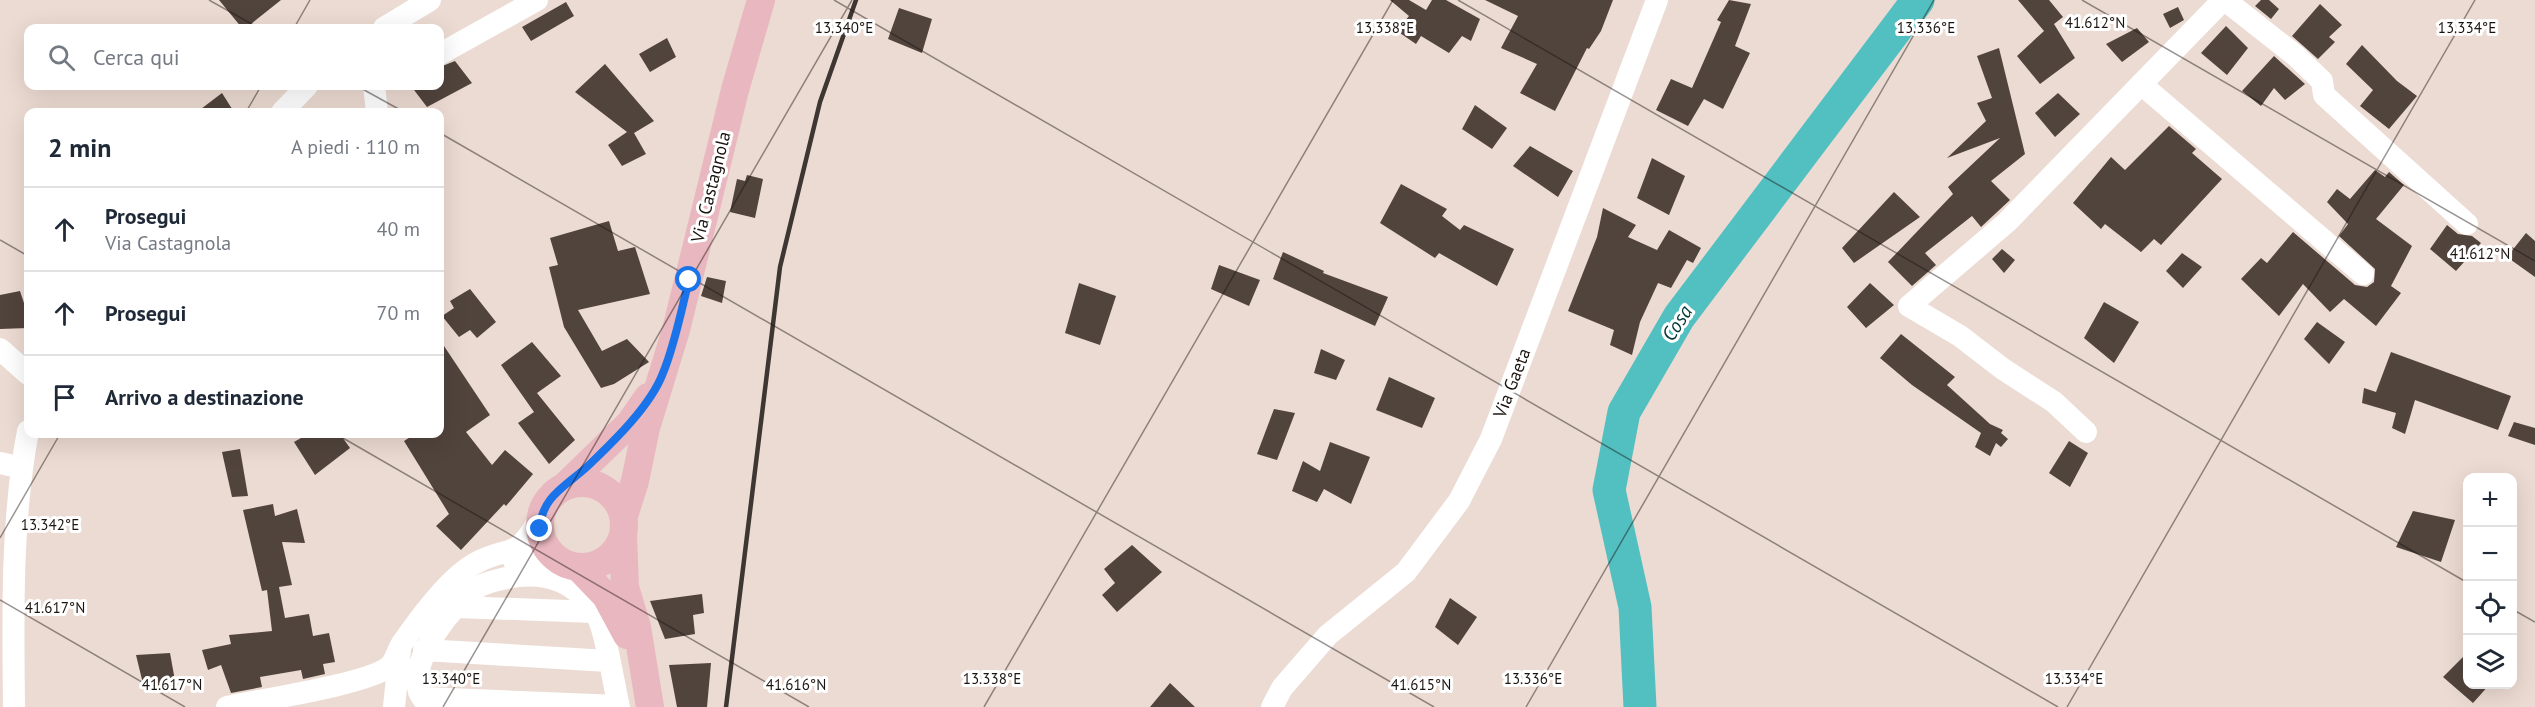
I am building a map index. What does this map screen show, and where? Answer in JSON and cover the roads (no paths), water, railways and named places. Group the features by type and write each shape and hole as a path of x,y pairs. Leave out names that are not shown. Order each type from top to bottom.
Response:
{"main road":[{"name":"Via Castagnola","path":"623,526 646,428 663,375 735,90 761,0"},
{"path":"642,664 606,596 543,541 540,517 545,504 554,493 565,486 630,423 663,375"},
{"path":"565,486 577,483 601,487 615,500 623,526 626,587 637,627 650,707"},
{"path":"568,564 601,563 611,556 623,526"}],"street":[{"path":"391,24 430,0"},
{"path":"444,52 537,0"},
{"name":"Via Gaeta","path":"1272,707 1282,688 1328,635 1406,572 1459,501 1491,439 1657,0"},
{"path":"2086,432 2054,402 2003,369 1960,336 1909,306 2007,222 2224,0 2316,74 2322,81 2324,95 2467,224"},
{"path":"2141,84 2363,274"},
{"path":"286,108 304,90"},
{"path":"374,90 377,108"},
{"path":"0,349 24,370"},
{"path":"14,707 15,579 11,466 25,438"},
{"path":"227,707 362,679 395,656 453,582 473,564 519,549 529,538 540,517"},
{"path":"453,582 493,565 517,560 568,564"},
{"path":"530,573 558,580 580,592 599,620 619,706 426,703 419,693 418,674 424,650 458,607 481,585 530,573"},
{"path":"458,607 594,612"},
{"path":"424,650 608,661"},
{"path":"385,707 395,656"},
{"path":"394,707 395,656"}],"waterway":[{"name":"Cosa","path":"1640,707 1635,607 1609,490 1624,412 1679,317 1918,0"}],"railway":[{"path":"726,707 780,267 820,102 856,0"}]}
